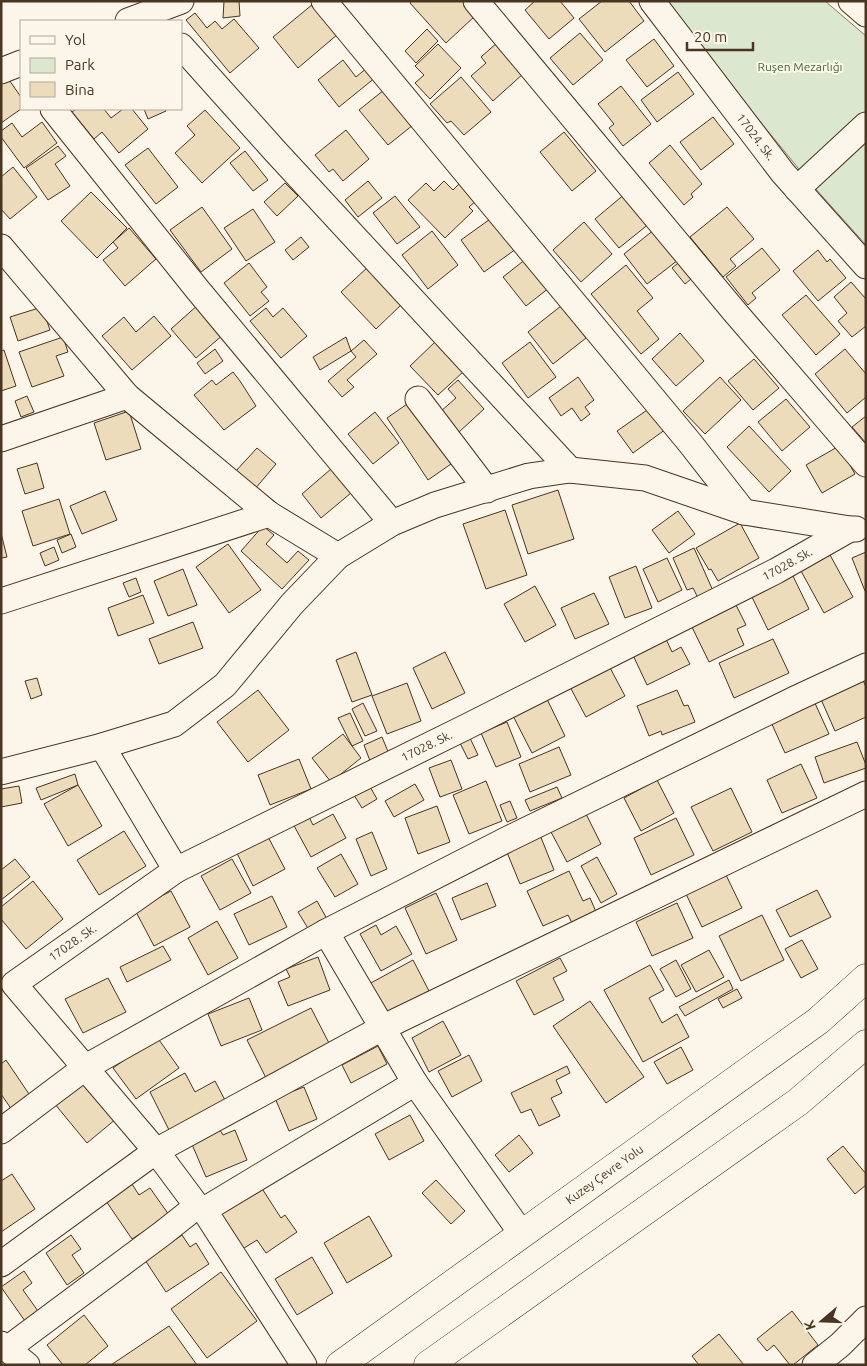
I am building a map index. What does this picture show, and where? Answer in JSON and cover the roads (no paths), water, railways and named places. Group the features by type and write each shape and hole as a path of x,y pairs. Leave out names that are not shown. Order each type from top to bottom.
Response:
{"highway":[{"name":"Kuzey Çevre Yolu","path":"340,1365 818,1021 866,978"},
{"path":"428,1365 798,1102 866,1044"}],"street":[{"path":"135,20 156,17 181,1"},
{"path":"324,1 690,442 744,512"},
{"path":"476,1 734,311 866,464"},
{"name":"17024. Sk.","path":"652,1 777,165 866,266"},
{"path":"851,1 866,14"},
{"path":"182,47 275,151 570,470"},
{"path":"54,110 197,288 392,522"},
{"path":"797,189 866,125"},
{"path":"5,259 128,396 269,514 338,556"},
{"path":"1,439 128,396"},
{"path":"418,399 487,490"},
{"path":"1,772 102,746 174,724 225,685 292,604 338,556 392,522 435,504 529,476 570,470 645,478 744,512 858,529"},
{"path":"1,601 269,514"},
{"name":"17028. Sk.","path":"86,1067 14,984 176,870 474,723 858,529"},
{"path":"1,1131 86,1067 326,932 508,840 866,666"},
{"path":"102,746 176,870"},
{"path":"1,1264 156,1151 382,1028 866,794"},
{"path":"326,932 415,1083 522,1234"},
{"path":"86,1067 156,1151 200,1208 304,1365"},
{"path":"27,1365 4,1347 200,1208 415,1083"},
{"path":"815,1365 840,1345 866,1319"}],"park label":[{"name":"Ruşen Mezarlığı","path":"800,67"}]}
